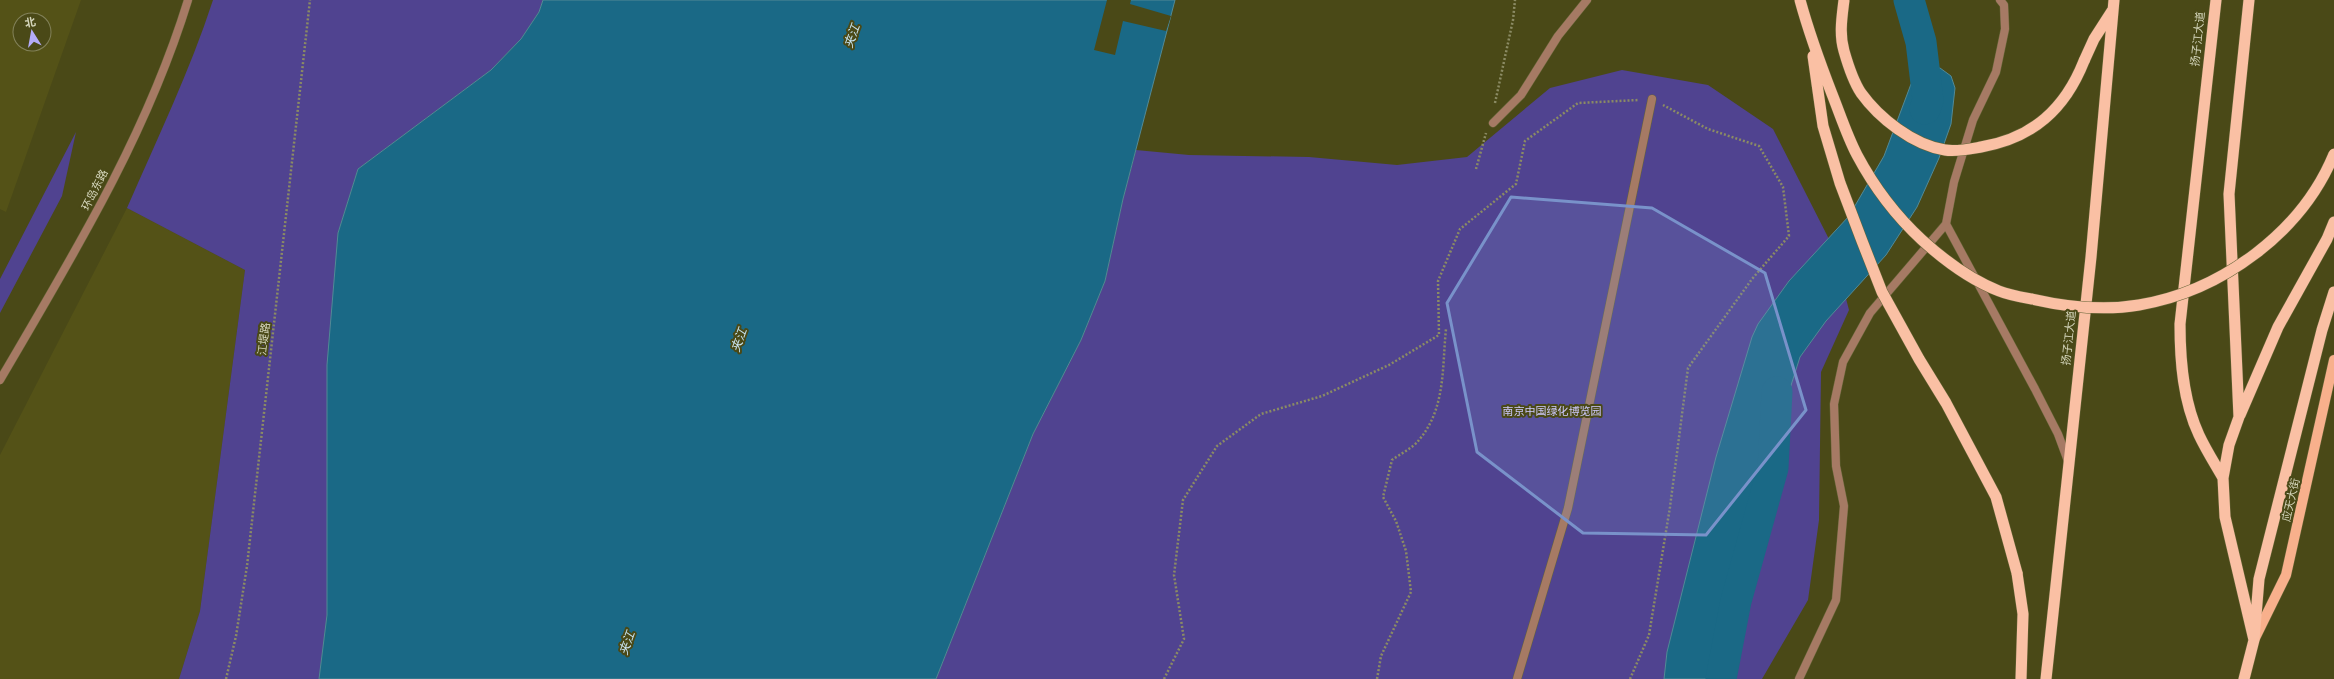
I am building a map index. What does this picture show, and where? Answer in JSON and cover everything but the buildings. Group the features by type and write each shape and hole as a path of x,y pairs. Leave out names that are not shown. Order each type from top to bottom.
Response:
{"highway":[{"path":"1800,0 1810,38 1823,126 1840,183 1882,292 1964,436 1996,497 2017,573 2023,614 2021,679"},
{"path":"1844,0 1841,33 1844,50 1853,79 1861,93 1897,128 1921,142 1944,150 1974,149 2005,142 2044,121 2061,104 2076,83 2094,39 2114,4"},
{"name":"扬子江大道","path":"2216,0 2180,324 2180,350 2186,396 2194,421 2199,434 2223,478"},
{"name":"扬子江大道","path":"2249,0 2229,194 2238,417 2229,445 2223,478 2225,518 2254,640"},
{"name":"扬子江大道","path":"2046,679 2091,256 2114,4"},
{"path":"1810,38 1857,154 1886,202 1922,240 1955,267 1999,291 2048,303 2098,309 2139,305 2174,296 2213,281 2247,262 2271,241 2299,212 2325,176 2334,154"},
{"path":"2238,417 2278,328 2327,239 2334,222"},
{"path":"2244,679 2254,640 2259,579 2332,296"}],"main road":[{"name":"应天大街","path":"2254,640 2286,575 2334,360"}],"street":[{"name":"环岛东路","path":"0,380 83,238 150,108 188,0"},
{"path":"1490,126 1521,95 1558,36 1587,0"},
{"path":"1799,679 1836,600 1844,506 1836,466 1834,404 1843,362 1870,313 1946,224 1954,182 1973,120 1996,72 2005,29 2004,5 2000,0"},
{"path":"1517,679 1568,508 1652,100"},
{"path":"1946,224 2035,389 2058,434 2069,462"}],"path":[{"name":"江堤路","path":"226,679 236,636 247,566 310,0"},
{"path":"1493,108 1513,20 1514,0"},
{"path":"1164,679 1184,640 1174,575 1183,500 1217,446 1261,414 1322,396 1389,364 1439,335 1438,281 1460,229 1516,184 1525,141 1578,103 1652,100 1708,129 1759,146 1783,187 1789,236 1752,280 1688,368 1670,507 1649,635 1630,679"},
{"path":"1476,169 1490,126"},
{"path":"1378,679 1381,656 1411,592 1406,551 1396,521 1383,497 1392,460 1419,441 1434,417 1444,374 1443,356 1446,329"}],"highlighted area":[{"path":"1511,197 1652,208 1765,273 1806,410 1706,535 1583,533 1477,452 1447,303"}],"shaded area":[{"path":"0,0 81,0 6,212 0,209"},
{"path":"127,208 245,270 200,611 179,679 0,679 0,455"}],"green space":[{"path":"213,0 543,0 539,12 521,39 491,70 358,169 338,233 327,615 319,679 179,679 200,611 245,270 127,208 184,79"},
{"name":"南京中国绿化博览园","path":"1622,70 1708,85 1773,129 1832,245 1849,310 1821,372 1819,520 1808,600 1762,679 936,679 1033,434 1081,340 1105,281 1123,199 1136,150 1189,155 1309,157 1397,165 1467,157 1550,88"},
{"path":"76,132 62,196 0,313 0,279"}],"water":[{"name":"夹江","path":"543,0 1175,0 1123,199 1105,281 1081,340 1033,434 936,679 319,679 327,615 327,365 338,233 358,169 491,70 521,39 539,12"},
{"path":"1923,68 1940,68 1951,76 1955,88 1951,124 1939,158 1917,207 1886,255 1826,321 1800,357 1762,477 1715,666 1714,679 1664,679 1667,652 1716,457 1752,337 1758,324 1789,281 1849,216 1884,156 1911,84"}],"pier":[{"path":"1107,0 1131,0 1130,4 1171,16 1166,31 1123,21 1115,55 1094,50"}],"waterway":[{"path":"1909,0 1921,42 1928,100 1925,109"},
{"path":"1721,679 1736,601 1773,468 1777,392"}]}
